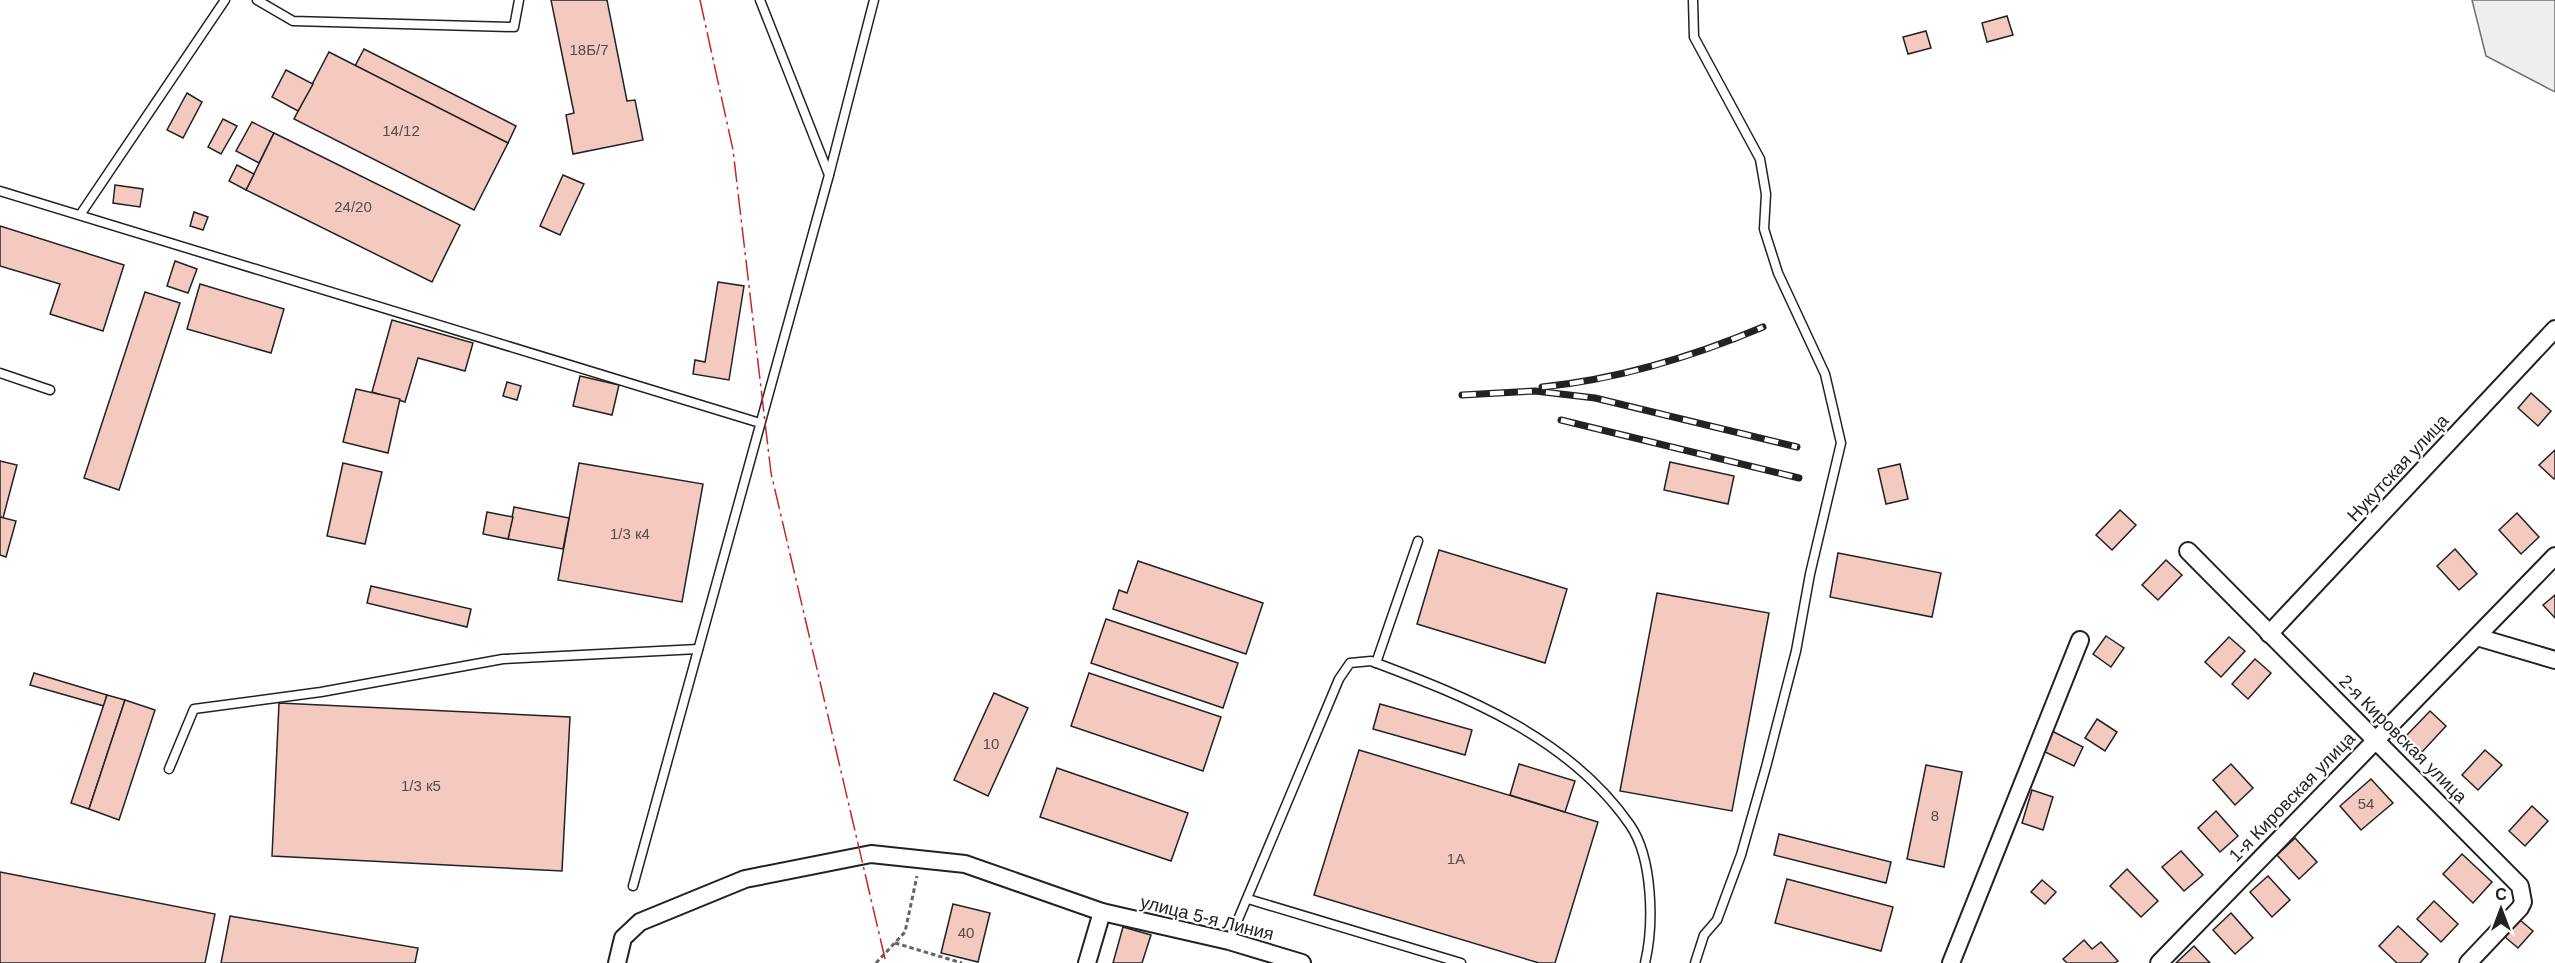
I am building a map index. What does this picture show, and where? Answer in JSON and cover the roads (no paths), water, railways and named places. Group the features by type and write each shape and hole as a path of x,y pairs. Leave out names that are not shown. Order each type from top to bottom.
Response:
{"street":[{"name":"Нукутская улица","path":"2269,634 2555,329"},
{"name":"2-я Кировская улица","path":"2188,551 2520,886 2523,902 2520,908 2468,963"},
{"name":"1-я Кировская улица","path":"2159,963 2555,556"},
{"path":"2477,637 2555,660"},
{"path":"1951,963 2080,640"},
{"name":"улица 5-я Линия","path":"617,963 623,938 640,922 745,879 871,854 965,864 1102,912 1229,941 1302,963"},
{"path":"1088,963 1102,912"}],"lane":[{"path":"80,215 225,0"},
{"path":"257,0 292,21 514,27 519,0"},
{"path":"760,0 829,175"},
{"path":"633,886 829,175 874,0"},
{"path":"1693,0 1694,37 1760,159 1766,194 1764,229 1778,273 1825,374 1841,443 1810,574 1796,651 1763,778 1737,865 1717,920 1704,934 1695,963"},
{"path":"0,190 760,423"},
{"path":"0,373 50,390"},
{"path":"1376,663 1418,541"},
{"path":"169,769 194,709 321,692 503,659 698,649"},
{"path":"1229,941 1344,669 1350,663 1362,660 1376,663 1480,705 1522,727 1564,757 1598,788 1631,826 1645,863 1652,920 1645,963"},
{"path":"1248,899 1461,963"}],"railway":[{"path":"1542,387 1599,378 1655,365 1709,348 1763,327"},
{"path":"1462,395 1535,391 1595,398 1797,447"},
{"path":"1561,420 1799,478"}]}
